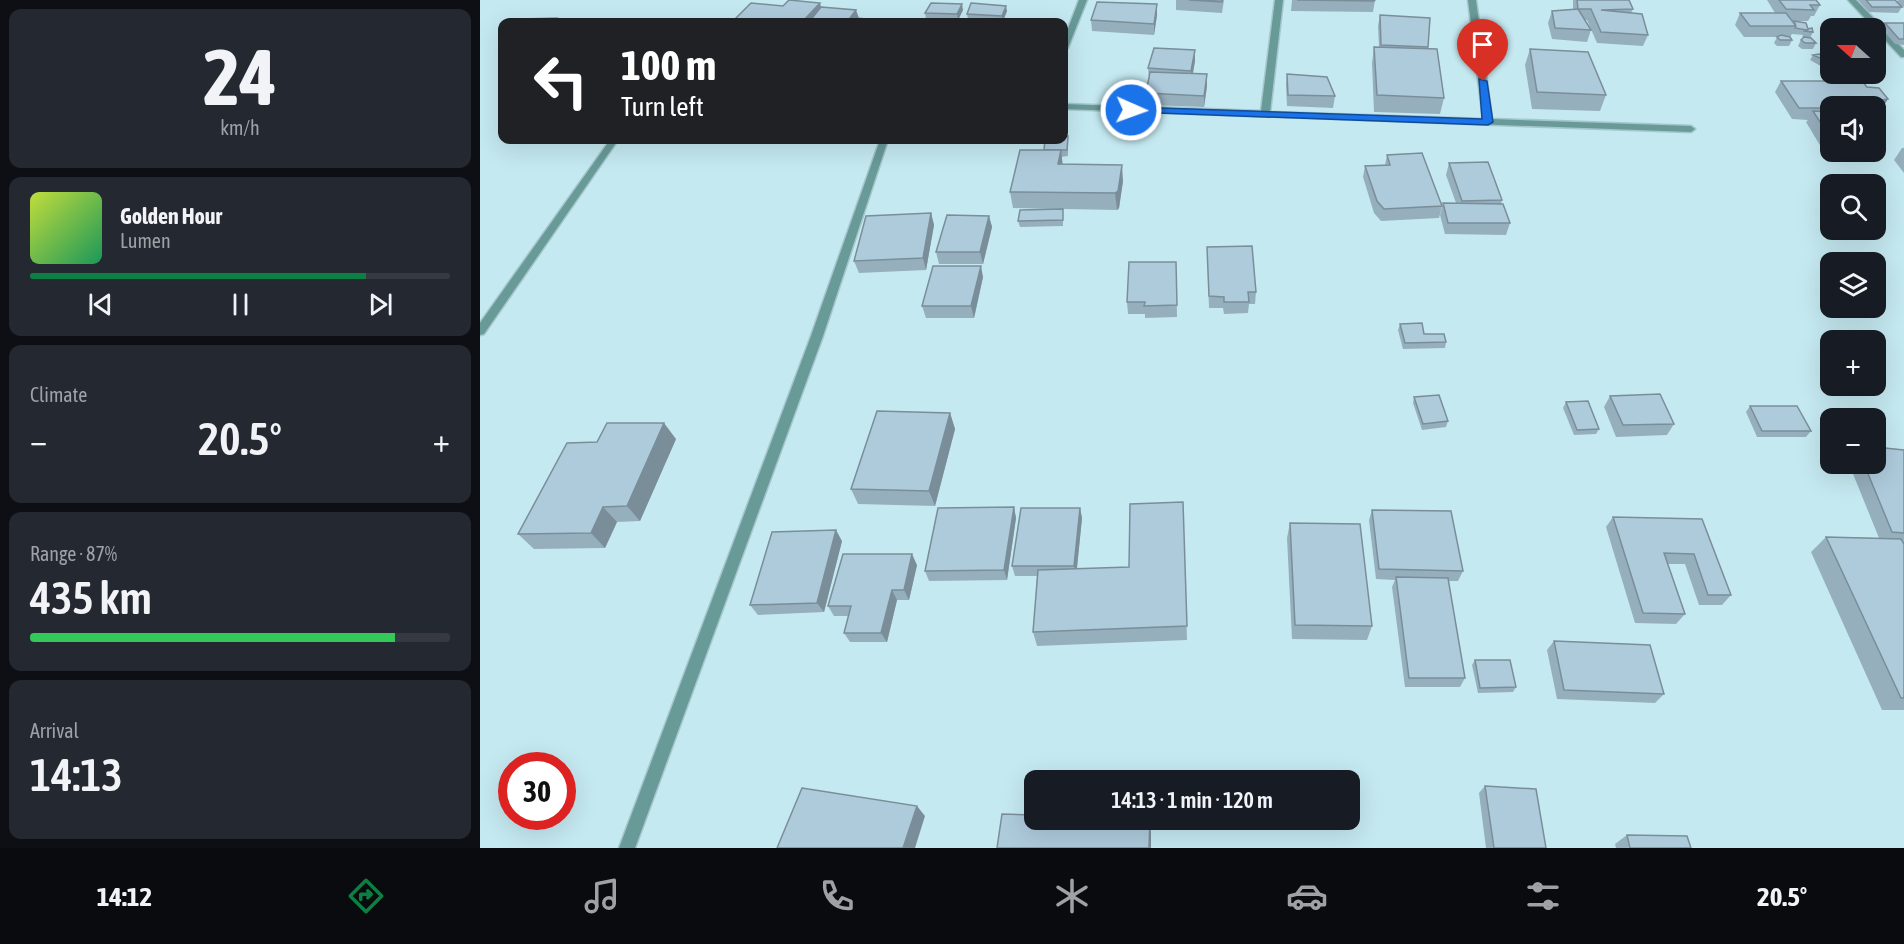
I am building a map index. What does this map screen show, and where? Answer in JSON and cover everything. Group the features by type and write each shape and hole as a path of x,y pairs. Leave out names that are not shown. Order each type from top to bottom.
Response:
{"street":[{"path":"1068,38 1083,0"},
{"path":"1265,115 1279,0"},
{"path":"1472,0 1488,122"},
{"path":"1852,0 1904,55"},
{"path":"1068,107 1691,129"},
{"path":"480,331 611,144"},
{"path":"627,848 817,336 883,144"}],"building":[{"path":"789,0 820,3 806,18 736,18 751,3 783,6"},
{"path":"1189,0 1222,0 1222,2"},
{"path":"1297,0 1375,0 1374,1"},
{"path":"1577,0 1629,0 1633,9 1601,10 1642,14 1648,35 1601,32 1591,9 1578,9"},
{"path":"1779,0 1816,0 1820,5 1810,5 1814,10 1786,9"},
{"path":"1866,0 1895,0 1902,7 1872,7"},
{"path":"1097,2 1157,4 1154,24 1091,20"},
{"path":"931,3 962,4 957,14 925,13"},
{"path":"971,3 1006,6 1002,16 967,14"},
{"path":"821,7 856,10 850,18 812,18"},
{"path":"1578,9 1591,30 1555,28 1552,11"},
{"path":"1740,13 1786,13 1796,26 1750,26"},
{"path":"1380,15 1430,18 1428,47 1381,45"},
{"path":"1794,21 1806,23 1808,29 1812,28 1813,32 1795,28"},
{"path":"1886,23 1904,23 1904,39 1899,39"},
{"path":"1781,35 1790,37 1792,40 1780,40 1777,37"},
{"path":"1804,37 1811,38 1816,43 1805,43 1801,40"},
{"path":"1374,47 1437,49 1444,98 1377,95"},
{"path":"1154,48 1195,50 1191,71 1148,68"},
{"path":"1530,49 1588,52 1606,95 1537,92"},
{"path":"1150,72 1207,74 1204,96 1146,93"},
{"path":"1287,74 1327,77 1335,96 1288,95"},
{"path":"1781,81 1864,84 1867,87 1879,88 1886,96 1820,96 1820,108 1799,108"},
{"path":"1813,111 1820,111 1820,122"},
{"path":"1045,144 1067,144 1067,150 1044,150"},
{"path":"1020,150 1061,150 1058,164 1122,165 1118,191 1115,193 1010,192"},
{"path":"1422,153 1442,206 1384,209 1377,201 1365,166 1390,165 1387,155"},
{"path":"1488,162 1502,200 1462,201 1449,163"},
{"path":"1443,203 1503,204 1510,223 1448,223"},
{"path":"1063,209 1063,220 1018,221 1020,210"},
{"path":"931,213 923,258 854,261 866,216"},
{"path":"947,215 989,216 980,252 936,252"},
{"path":"1252,246 1256,292 1248,292 1249,302 1224,302 1224,297 1209,296 1207,247"},
{"path":"1129,262 1176,262 1177,305 1144,306 1145,302 1127,302"},
{"path":"933,266 981,266 971,306 922,306"},
{"path":"1422,323 1424,334 1444,334 1446,342 1405,343 1400,324"},
{"path":"1660,394 1674,424 1623,425 1610,396"},
{"path":"1439,395 1448,421 1423,424 1414,397"},
{"path":"1588,401 1599,429 1577,430 1566,402"},
{"path":"1750,406 1797,406 1811,431 1762,431"},
{"path":"877,411 950,413 929,491 851,489"},
{"path":"607,423 664,423 627,506 603,507 591,533 518,534 567,443 597,442"},
{"path":"1886,448 1904,450 1904,533 1892,532 1868,474 1886,474"},
{"path":"1183,502 1187,626 1033,632 1038,570 1129,567 1130,504"},
{"path":"1014,507 1004,570 925,571 938,508"},
{"path":"1021,508 1080,508 1074,566 1012,566"},
{"path":"1372,510 1451,511 1463,571 1379,569"},
{"path":"1613,517 1702,519 1731,595 1708,595 1694,554 1664,553 1685,614 1643,613"},
{"path":"1290,523 1360,524 1372,626 1295,625"},
{"path":"836,530 817,603 750,605 772,532"},
{"path":"1826,537 1901,539 1904,544 1904,698 1901,698"},
{"path":"843,554 912,554 904,590 892,590 881,633 844,633 851,606 828,606"},
{"path":"1396,577 1448,578 1465,678 1409,678"},
{"path":"1554,641 1650,645 1664,694 1564,690"},
{"path":"1475,660 1510,660 1516,687 1480,688"},
{"path":"1485,786 1536,789 1546,848 1494,848"},
{"path":"802,788 917,806 903,848 777,848"},
{"path":"1002,814 1024,815 1024,830 1150,830 1149,848 997,848"},
{"path":"1627,835 1687,836 1691,848 1630,848"}],"route":[{"path":"1131,110 1488,122 1483,81"}]}
